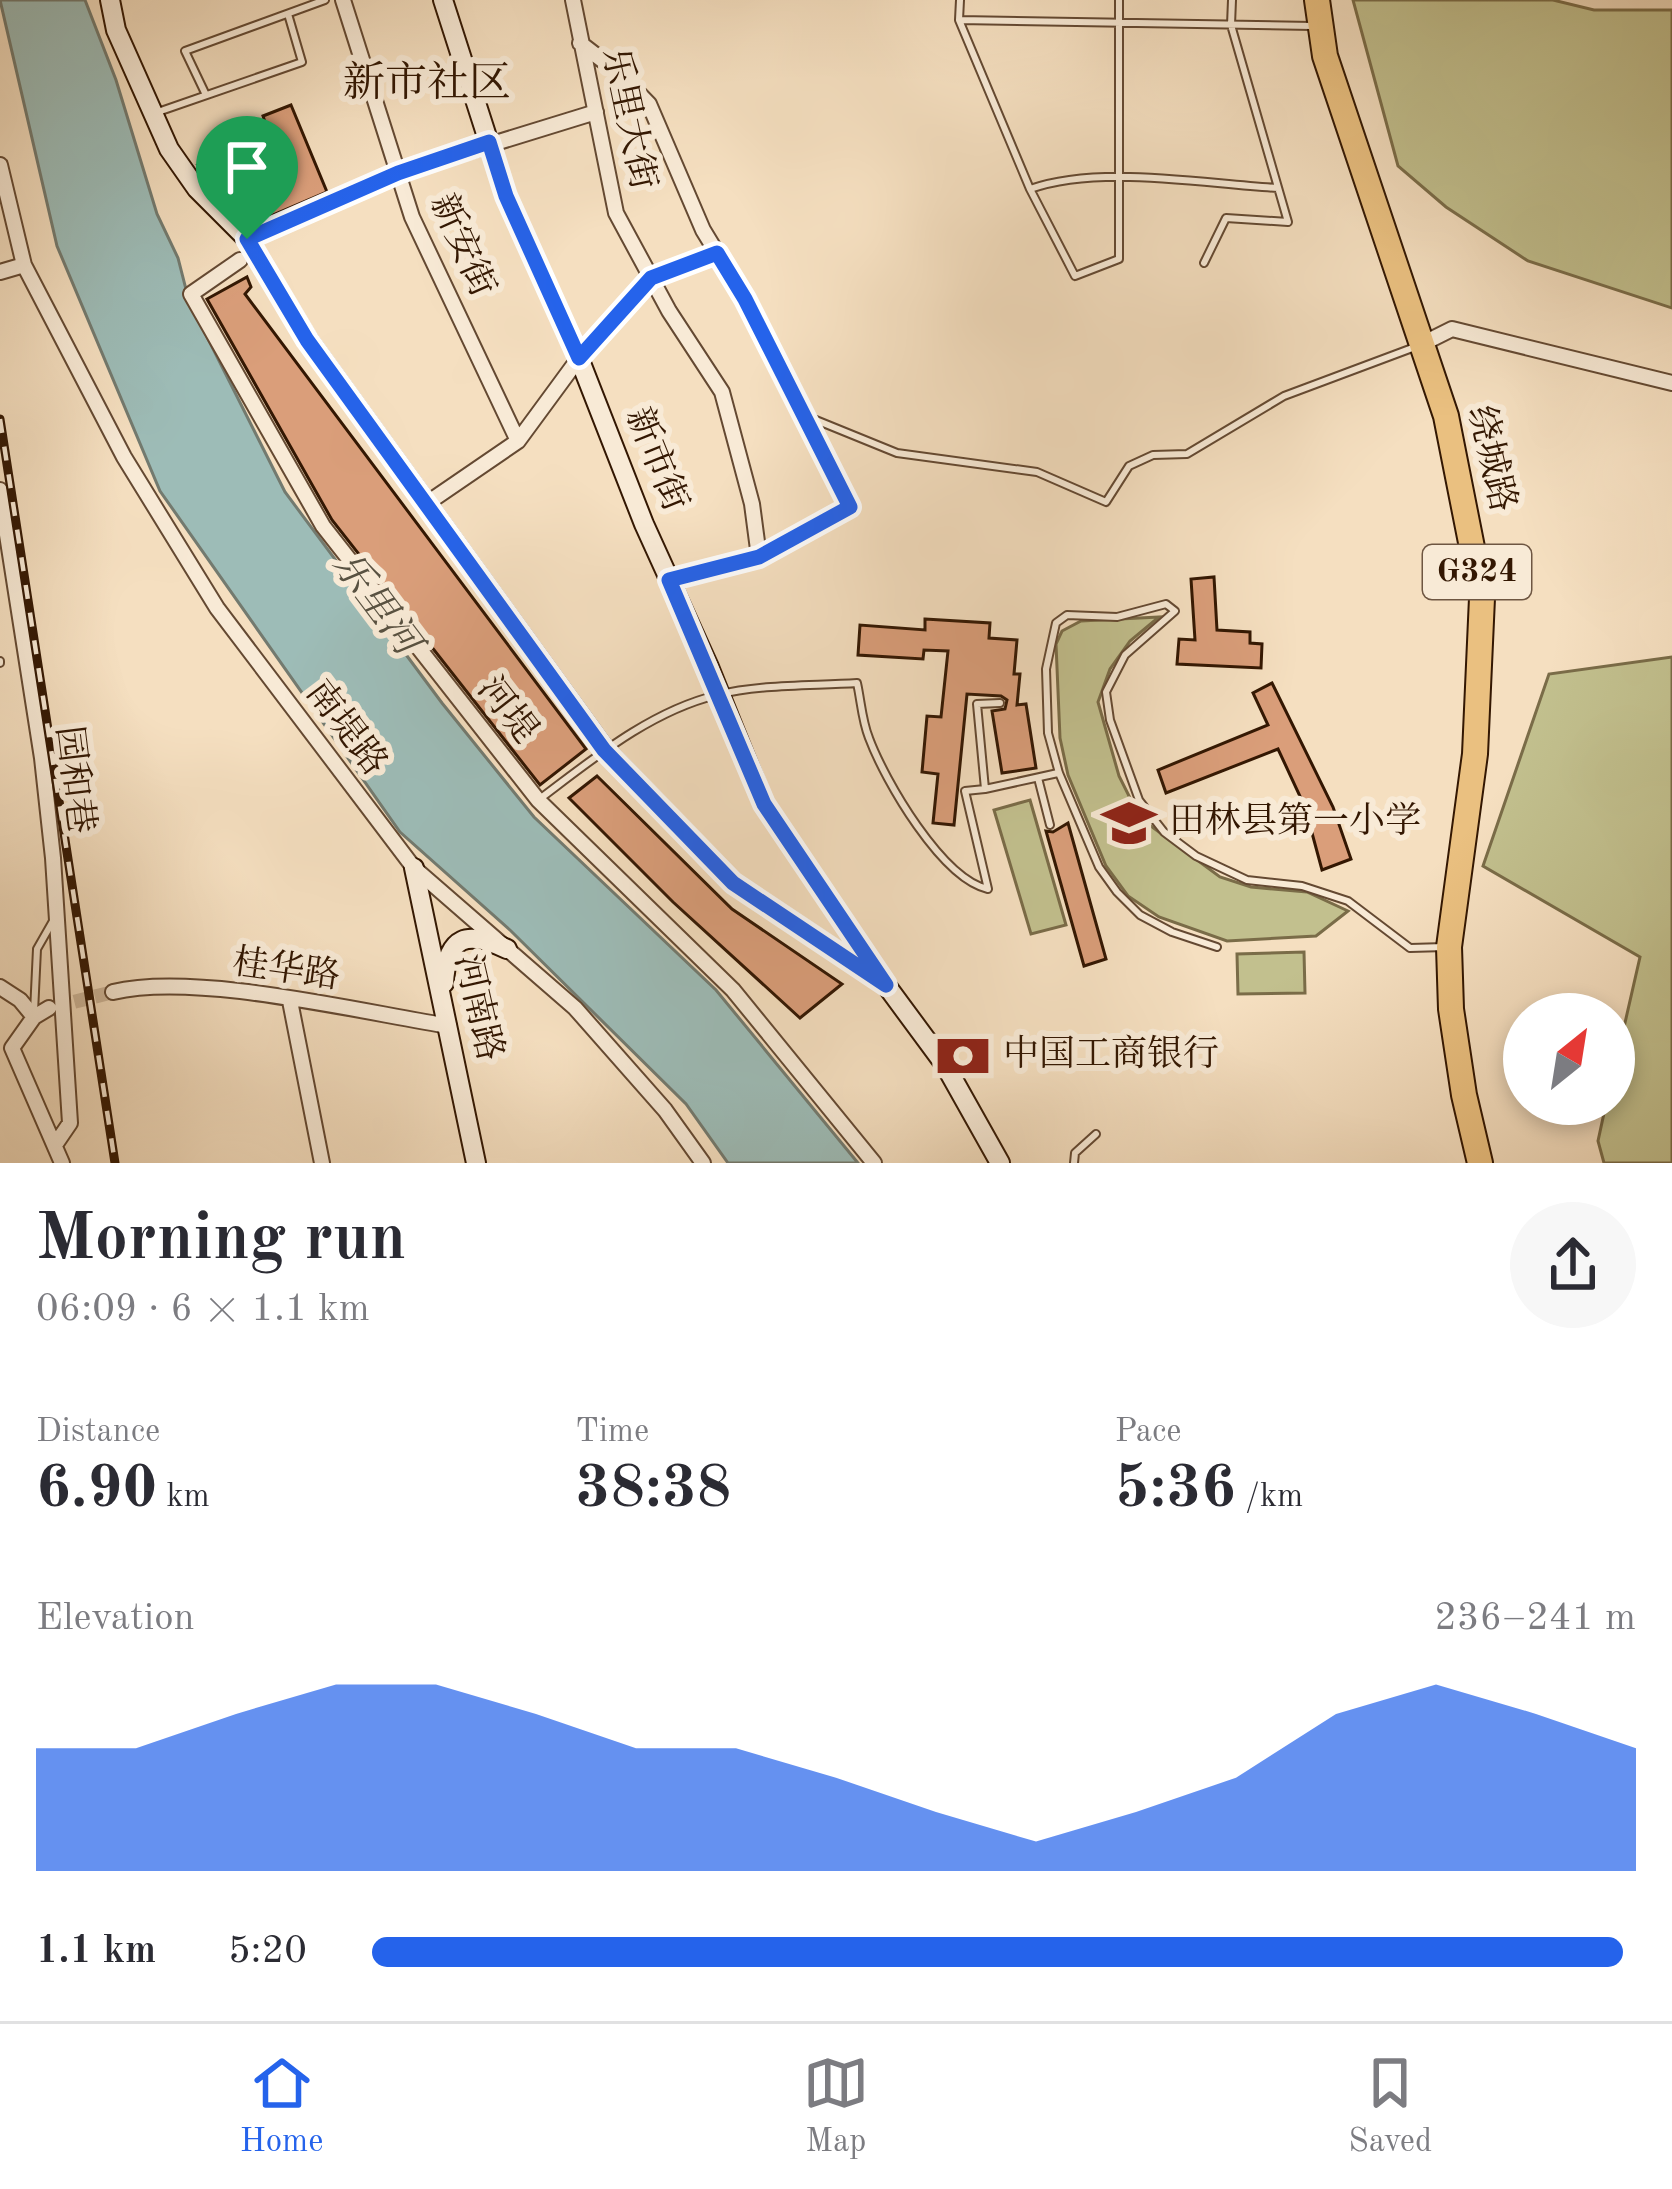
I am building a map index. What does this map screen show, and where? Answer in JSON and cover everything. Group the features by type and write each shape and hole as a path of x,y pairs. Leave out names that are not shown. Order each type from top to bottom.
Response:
{"highway":[{"name":"绕城路","path":"1318,0 1325,56 1446,416 1482,598 1475,754 1449,947 1460,1073 1480,1163"}],"street":[{"path":"110,0 116,29 169,149 197,189 247,239 307,340 604,750 733,883 886,985"},
{"name":"新安街","path":"343,0 412,217 518,441"},
{"name":"新市街","path":"443,0 506,196 579,358 764,804 946,1065 1000,1163"},
{"name":"乐里大街","path":"573,0 616,213 722,392 752,504 759,557"},
{"path":"580,44 619,73 649,104 703,230 745,299 850,507 759,557 669,580"},
{"path":"247,239 398,173 596,112"},
{"name":"南堤路","path":"0,165 24,266 124,457 217,608 413,868 575,1008 665,1110 703,1163"},
{"path":"426,503 518,441 579,358 651,278 717,253"},
{"name":"河堤","path":"241,260 191,293 323,526 538,800 733,990 874,1163"},
{"path":"0,272 24,266"},
{"path":"1422,344 1451,329 1672,383"},
{"name":"园和巷","path":"0,490 53,857 70,1123 55,1145"},
{"name":"河南路","path":"413,868 476,1163"},
{"path":"833,950 856,952 853,935"},
{"path":"442,999 445,966 452,950 466,937 479,936 507,949"},
{"path":"0,987 34,1017"},
{"name":"桂华路","path":"113,992 166,987 449,1027"},
{"path":"290,1001 322,1163"},
{"path":"49,1008 34,1017 12,1048 62,1163"}],"lane":[{"path":"206,95 185,51 325,0"},
{"path":"960,0 958,20 1030,189 1075,276 1119,259 1119,0"},
{"path":"1204,263 1226,218 1288,222 1231,25 1232,0"},
{"path":"152,115 302,62 288,14"},
{"path":"958,20 1321,27"},
{"path":"1030,189 1055,180 1119,178 1278,188"},
{"path":"803,415 898,453 1037,472 1106,502 1129,466 1153,455 1187,454 1284,396 1422,344"},
{"path":"1217,947 1140,915 1099,867 1059,773 1048,733 1046,669 1056,623 1067,615 1117,617 1159,604 1172,605 1172,616 1125,655 1106,692 1110,720 1139,800 1164,832 1196,856 1247,880 1302,886 1348,901 1410,948 1449,947"},
{"path":"538,800 604,750 673,710 720,694 857,683 868,736 918,825 943,859 973,886 988,889 965,791 1059,773"},
{"path":"985,789 977,704 1000,703"},
{"path":"1038,778 1050,825"},
{"path":"34,1017 37,949 55,918"},
{"path":"1074,1163 1075,1153 1096,1135"}],"shaded area":[{"path":"1353,0 1553,0 1594,10 1672,10 1672,308 1528,261 1446,207 1398,166"},
{"path":"1159,617 1130,641 1110,669 1098,702 1119,776 1140,818 1220,877 1251,887 1307,892 1348,911 1316,936 1227,941 1159,917 1128,896 1106,866 1068,775 1060,738 1056,644 1062,631 1081,621"},
{"path":"1672,657 1672,1163 1604,1163 1598,1141 1601,1125 1635,1125 1632,993 1640,957 1483,866 1549,674"},
{"path":"1030,800 1066,925 1031,934 994,810"},
{"path":"1304,952 1305,993 1238,994 1237,954"}],"water":[{"path":"0,0 85,0 116,80 157,214 178,258 189,301 285,492 442,703 534,817 716,990 858,1163 728,1163 686,1104 511,931 400,832 160,491 57,246"}],"building":[{"path":"291,105 327,192 252,224 198,165 271,140 263,116"},
{"path":"247,277 251,287 245,294 586,749 540,785 332,520 207,299"},
{"path":"1214,577 1217,630 1250,632 1250,643 1262,644 1261,668 1177,664 1179,639 1195,640 1191,579"},
{"path":"925,619 990,623 989,638 1017,640 1017,705 1026,704 1036,768 1002,773 992,711 1005,709 1007,700 967,694 954,825 933,823 938,774 922,772 927,716 941,717 948,651 924,650 923,659 858,655 860,625 925,630"},
{"path":"1272,683 1333,807 1351,859 1322,870 1305,807 1278,749 1166,793 1158,770 1268,725 1253,693"},
{"path":"597,776 732,909 842,984 800,1018 569,798"},
{"path":"1068,823 1106,959 1084,966 1046,831"}],"tunnel":[{"path":"54,1007 113,992"}],"railway":[{"path":"0,419 115,1163"}],"place":[{"name":"田林县第一小学","path":"1129,823"},
{"name":"中国工商银行","path":"963,1056"}],"district":[{"name":"新市社区","path":"427,85"}],"route":[{"path":"489,142 506,196 579,358 651,278 717,253 850,507 759,557 669,580 764,804 886,985 733,883 604,750 307,340 247,239 398,173 489,142"}],"water label":[{"name":"乐里河","path":"375,604"}]}
